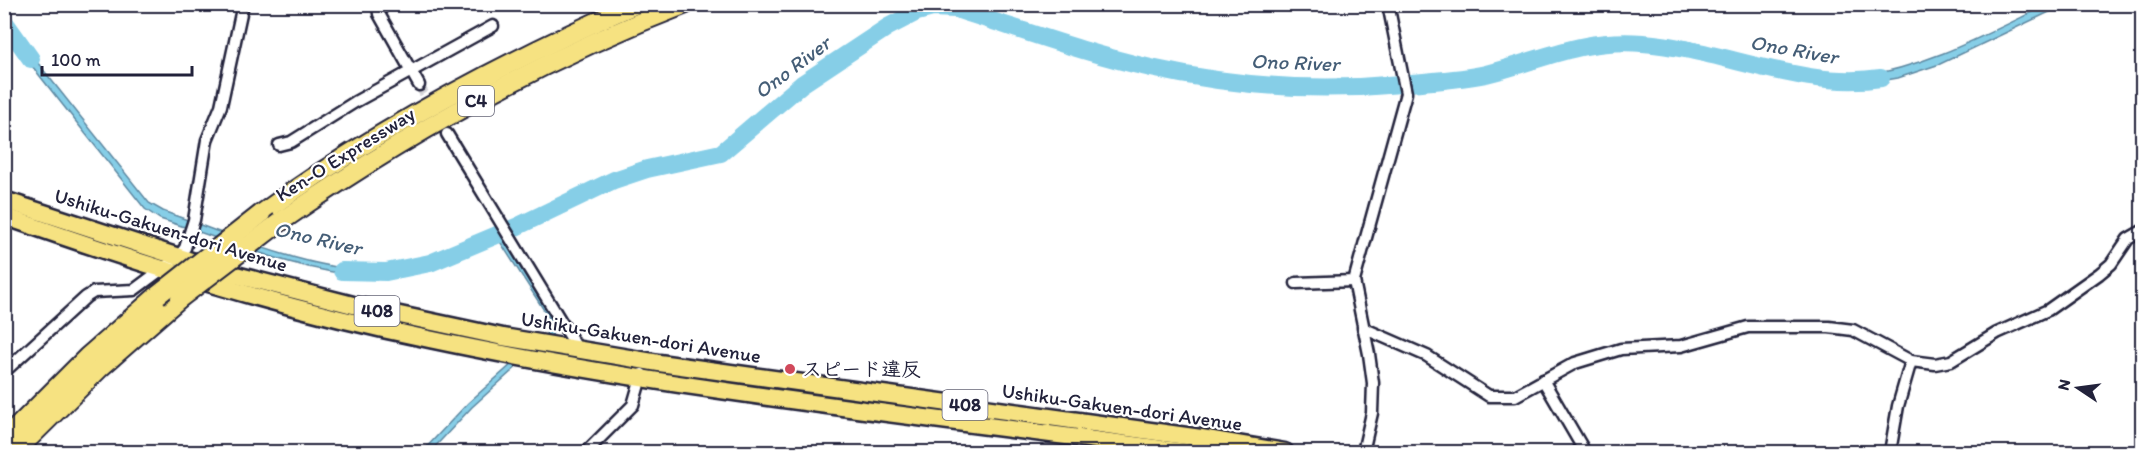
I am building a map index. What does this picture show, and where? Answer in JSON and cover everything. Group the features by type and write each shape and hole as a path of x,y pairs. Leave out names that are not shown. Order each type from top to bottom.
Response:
{"highway":[{"name":"Ken-O Expressway","path":"4,440 87,357 158,295 261,214 356,148 438,100 577,30 636,4"},
{"name":"Ken-O Expressway","path":"15,453 100,368 180,298 280,222 369,162 510,83 585,46 686,4"},
{"name":"Ushiku-Gakuen-dori Avenue","path":"4,200 177,258 353,305 579,351 643,369 1201,438 1285,453"},
{"name":"Ushiku-Gakuen-dori Avenue","path":"4,216 161,270 279,304 428,339 643,369 1185,453"}],"street":[{"path":"4,372 86,297 94,292 134,290 177,258 185,248 194,220 207,140 221,106 243,4"},
{"path":"378,4 379,14 419,85"},
{"path":"1363,453 1372,413 1373,383 1353,281 1406,93 1388,4"},
{"path":"279,145 291,142 411,71 493,26"},
{"path":"447,134 579,351"},
{"path":"1363,328 1427,356 1489,396 1515,396 1575,363 1621,349 1681,346 1730,331 1766,326 1853,330 1911,361 1935,364 1951,361 1997,333 2048,310 2099,274 2110,264 2128,239 2142,231"},
{"path":"1296,283 1353,281"},
{"path":"1890,453 1898,406 1911,361"},
{"path":"586,453 633,405 643,369"},
{"path":"1543,380 1585,453"}],"water":[{"path":"2049,4 2064,5 1940,64 1898,78 1857,85 1859,77 1909,65 1957,48"},
{"path":"18,38 149,203 163,211 262,248 314,263 364,270 365,276 313,268 261,254 160,219 145,209 13,42"},
{"path":"505,236 555,317 552,335 472,407 430,452 422,452 468,403 547,333 549,318 499,240"}],"waterway":[{"name":"Ono River","path":"342,271 386,272 430,263 516,227 614,180 647,169 721,153 802,84 888,27 917,12 933,8 955,9 1077,48 1151,68 1213,79 1275,86 1370,86 1465,78 1562,51 1621,42 1673,47 1791,74 1851,80 1881,78"},
{"name":"Ono River","path":"4,21 31,59"},
{"name":"Ono River","path":"499,234 502,237"}],"tunnel":[{"path":"419,85 443,126"}],"place":[{"name":"スピード違反","path":"790,369"}]}
